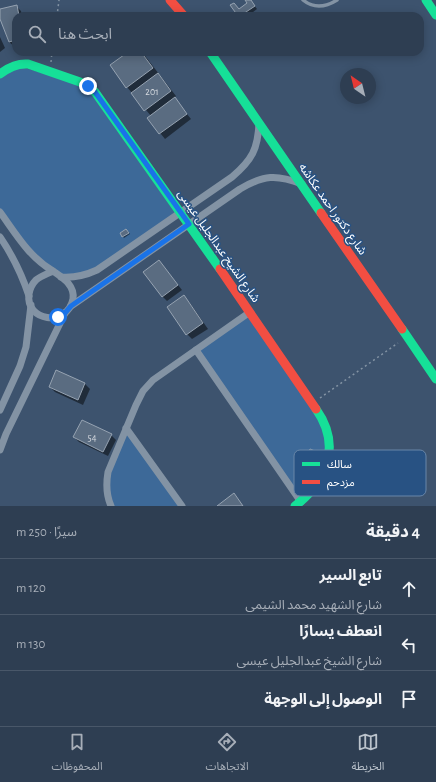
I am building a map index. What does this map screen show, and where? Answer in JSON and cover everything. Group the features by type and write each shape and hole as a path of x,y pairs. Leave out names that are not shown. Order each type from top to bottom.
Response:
{"street":[{"path":"170,0 180,12"},
{"path":"431,5 436,15"},
{"name":"شارع دكتور احمد عكاشه","path":"213,56 436,379"},
{"name":"شارع الشيخ عبدالجليل عيسى","path":"0,74 14,64 28,64 88,86 95,92 181,212 321,416 327,431 329,450"},
{"path":"61,277 70,278 84,276 96,270 244,167 253,154 258,139 259,123"},
{"path":"0,450 6,434 65,313 71,306 254,180 270,177 286,178 302,184"},
{"path":"0,212 37,261 68,282 72,289 73,298 71,306"},
{"path":"0,237 12,256 22,277 31,305 35,312 50,318 58,317 65,313"},
{"path":"29,296 31,288 36,280 53,271"},
{"path":"0,410 20,366 26,347 31,305"},
{"path":"111,506 108,500 106,486 108,472 143,392 153,380 250,312"},
{"path":"196,350 298,504"},
{"path":"126,428 182,506"},
{"name":"شارع الشيخ عبدالجليل عيسى","path":"298,504 307,496"}],"lane":[{"path":"304,0 314,6 323,7 337,0"}],"path":[{"path":"58,12 59,0"},
{"path":"312,403 407,337"}],"shaded area":[{"path":"14,65 88,86 181,212 97,270 70,278 41,264 0,212 0,76"},
{"path":"250,312 321,416 326,450 294,450 294,492 196,350"},
{"path":"126,428 182,506 111,506 106,486"},
{"path":"297,496 305,496 301,502"}],"building":[{"path":"245,0 251,0 255,6 246,12 235,12 230,5 234,3 239,9 247,3"},
{"path":"17,5 18,12 12,12 12,41 9,42 0,19 0,9"},
{"path":"122,56 144,56 153,68 126,88 110,65"},
{"path":"158,73 171,91 144,111 131,93"},
{"path":"175,97 187,114 159,134 147,118"},
{"path":"126,229 129,233 122,237 120,233"},
{"path":"159,260 178,285 162,297 143,272"},
{"path":"184,295 203,323 186,335 167,307"},
{"path":"56,370 85,383 78,400 49,387"},
{"path":"82,420 112,434 103,452 73,437"},
{"path":"234,493 243,506 217,506"}],"traffic: fast":[{"path":"426,0 436,15"},
{"path":"213,56 321,213"},
{"path":"0,74 13,66 28,64 80,82 95,92 220,269"},
{"path":"402,329 436,379"},
{"path":"316,409 324,423 328,436 329,450"},
{"path":"295,506 306,496"}],"traffic: jam":[{"path":"170,0 180,12"},
{"path":"321,213 402,329"},
{"path":"220,269 316,409"}],"route":[{"path":"58,317 65,313 71,306 189,224 95,92 88,86"}]}
